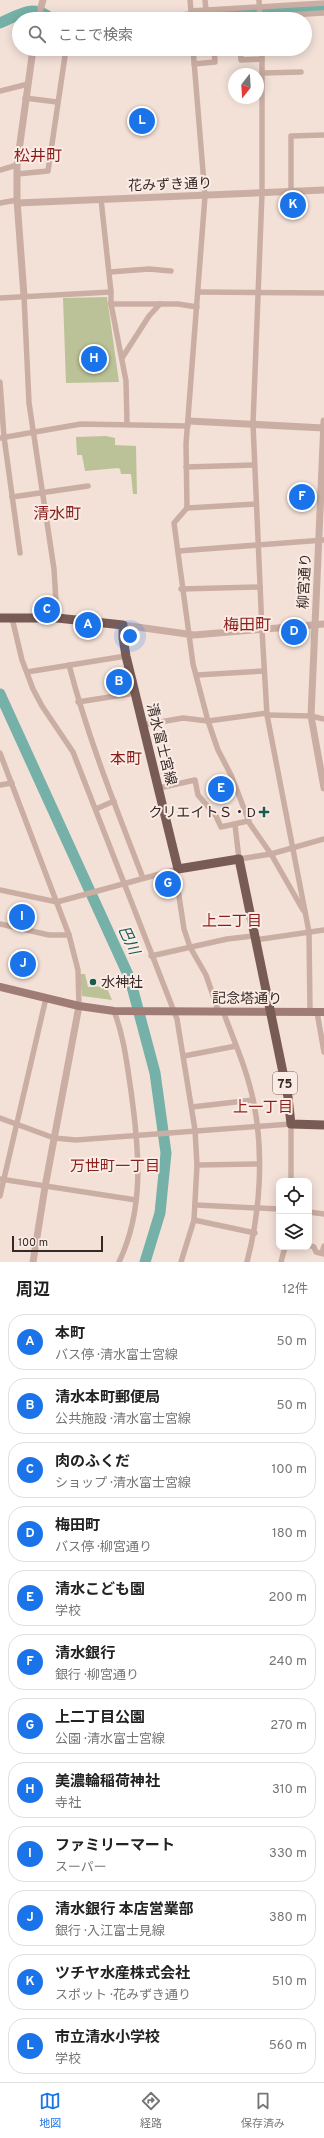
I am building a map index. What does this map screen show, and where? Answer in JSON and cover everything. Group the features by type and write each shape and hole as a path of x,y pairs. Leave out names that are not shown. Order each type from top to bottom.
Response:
{"main road":[{"path":"1,615 12,618 56,618 123,625"},
{"name":"清水富士宮線","path":"123,625 123,638 126,656 159,788 177,870"},
{"path":"177,870 239,859"},
{"name":"75","path":"239,859 269,1011 288,1097 291,1124"},
{"name":"記念塔通り","path":"0,987 79,1006 116,1011 172,1010 317,1012"},
{"path":"291,1124 324,1125"}],"street":[{"path":"190,0 191,11 260,7 279,3 324,3"},
{"path":"206,0 206,10"},
{"path":"259,0 260,12"},
{"path":"312,14 324,13"},
{"path":"32,56 25,98 17,166 17,201 24,296 29,403 44,492 54,569 56,618"},
{"path":"17,174 48,171 65,56"},
{"path":"193,56 205,196 198,307 188,424 186,508 174,523 182,589 193,664 208,721 218,750 248,821 271,854 306,915"},
{"path":"194,64 215,62 215,56"},
{"path":"240,56 240,60 262,58 263,68"},
{"path":"264,73 301,72"},
{"path":"0,91 28,84"},
{"path":"25,98 57,102"},
{"path":"263,104 262,192 253,424 264,670 267,714 309,932 317,1012 324,1052"},
{"path":"290,191 291,136 324,135"},
{"path":"0,170 17,166"},
{"name":"花みずき通り","path":"17,201 205,196 324,190"},
{"path":"101,199 110,272 111,304 126,381 126,424"},
{"path":"0,203 17,201"},
{"path":"110,272 149,269 171,271"},
{"path":"0,298 111,292"},
{"path":"198,292 324,293"},
{"path":"111,304 178,304 198,307"},
{"path":"122,358 150,316 160,304"},
{"path":"0,382 2,438 20,553"},
{"name":"柳宮通り","path":"324,421 321,540 311,716 324,788"},
{"path":"2,438 39,430 81,424 253,424 324,428"},
{"path":"186,468 254,465"},
{"path":"12,496 88,486"},
{"path":"186,508 256,504"},
{"path":"178,551 321,540"},
{"path":"182,589 260,587"},
{"path":"12,618 22,660 42,706 73,752 172,1010 184,1056 192,1107 197,1165 194,1220 181,1262"},
{"path":"123,625 188,634 262,630 324,624"},
{"path":"27,672 126,656"},
{"path":"69,665 78,702 143,878"},
{"path":"197,675 264,670"},
{"path":"78,702 135,693"},
{"path":"143,725 182,718 208,721 267,714 311,716 324,719"},
{"path":"0,753 69,935 78,970 79,1006 45,1187 33,1262"},
{"path":"159,788 195,780 198,795 216,816 221,827 248,821"},
{"path":"0,785 12,783"},
{"path":"96,809 114,801"},
{"path":"234,825 239,859 271,854 324,839"},
{"path":"0,890 57,902 123,883 177,870 182,918 190,947 206,975 236,1046 253,1100 257,1126 258,1209 255,1233 248,1262"},
{"path":"0,924 49,934 69,935"},
{"path":"151,956 190,947 324,930"},
{"path":"0,1196 2,1179 15,1124 23,1099 46,998"},
{"path":"116,1011 124,1040 138,1135 139,1173 132,1225 119,1262"},
{"path":"184,1056 236,1046"},
{"path":"192,1107 253,1100"},
{"path":"0,1118 54,1138 76,1140 194,1130 291,1124 291,1178"},
{"path":"197,1165 258,1164"},
{"path":"2,1179 45,1187 136,1200"},
{"path":"196,1205 276,1209"},
{"path":"312,1212 324,1214"},
{"path":"194,1220 255,1233"},
{"path":"312,1246 316,1252 323,1254 324,1246"},
{"path":"281,1262 284,1250"}],"green space":[{"path":"107,297 119,382 66,383 63,298"},
{"path":"106,436 115,438 115,445 136,446 137,494 133,494 131,474 121,474 120,469 118,468 85,471 82,455 77,455 76,437"},
{"path":"172,874 176,892 165,894 161,877"},
{"path":"80,974 85,974 88,987 106,986 112,1000 82,996"}],"waterway":[{"path":"274,12 324,9"},
{"path":"26,12 39,12"},
{"path":"0,23 12,18"},
{"name":"巴川","path":"0,694 130,979 155,1073 166,1153 160,1213 145,1262"}],"place":[{"name":"市立清水小学校","path":"142,121"},
{"name":"ツチヤ水産株式会社","path":"293,205"},
{"name":"美濃輪稲荷神社","path":"94,359"},
{"name":"清水銀行","path":"302,497"},
{"name":"肉のふくだ","path":"47,610"},
{"name":"本町","path":"88,625"},
{"name":"梅田町","path":"294,632"},
{"name":"清水本町郵便局","path":"119,682"},
{"name":"清水こども園","path":"221,789"},
{"name":"クリエイトＳ・D","path":"264,812"},
{"name":"上二丁目公園","path":"168,884"},
{"name":"ファミリーマート","path":"22,917"},
{"name":"清水銀行 本店営業部","path":"23,964"},
{"name":"水神社","path":"93,982"}],"district":[{"name":"松井町","path":"38,155"},
{"name":"清水町","path":"57,513"},
{"name":"梅田町","path":"247,624"},
{"name":"本町","path":"126,758"},
{"name":"上二丁目","path":"232,921"},
{"name":"上一丁目","path":"263,1107"},
{"name":"万世町一丁目","path":"115,1166"}]}
